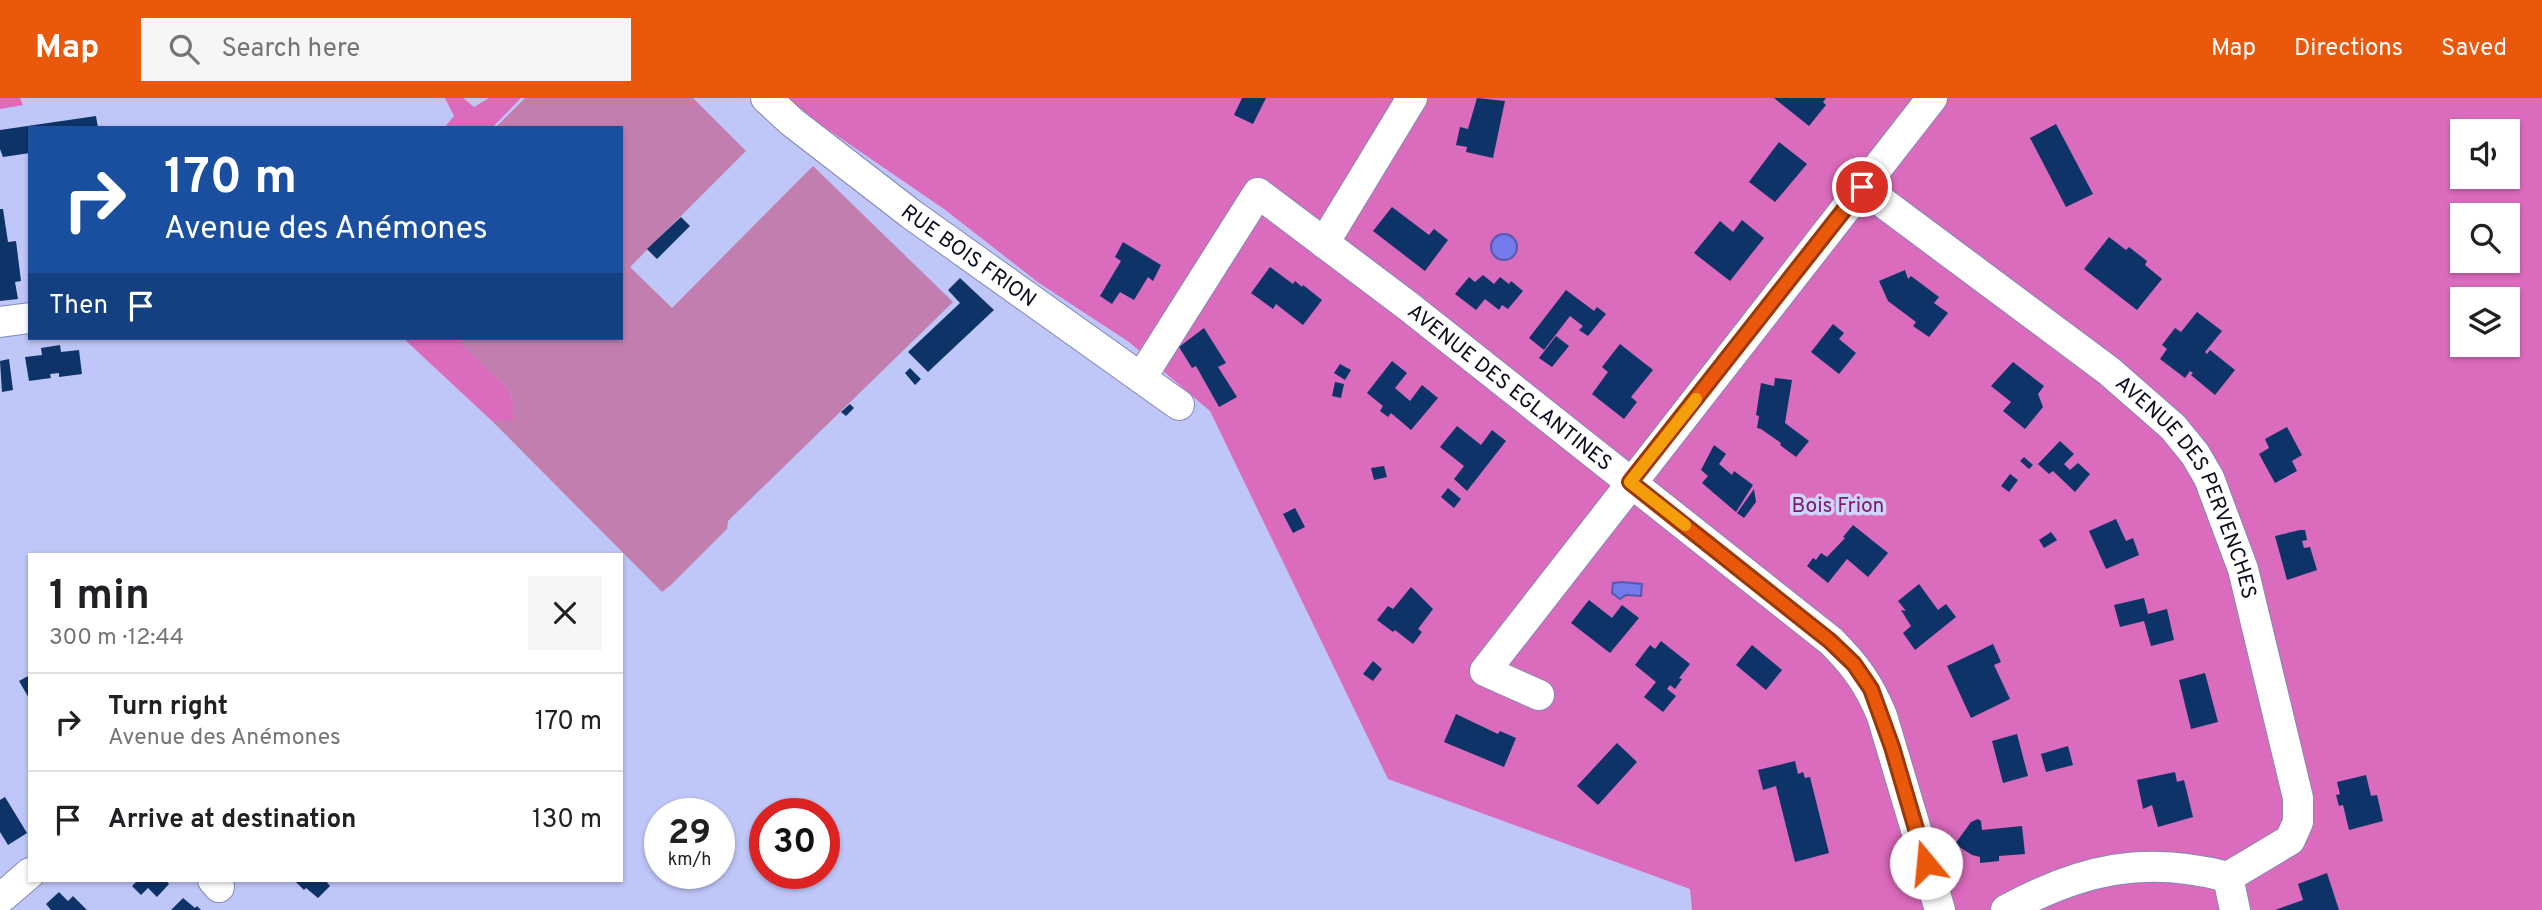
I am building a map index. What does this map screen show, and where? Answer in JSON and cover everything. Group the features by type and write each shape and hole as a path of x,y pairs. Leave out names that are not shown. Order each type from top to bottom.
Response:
{"street":[{"name":"RUE BOIS FRION","path":"766,98 792,122 911,214 1179,405"},
{"path":"1324,243 1412,98"},
{"path":"1539,695 1485,671 1932,98"},
{"name":"AVENUE DES PERVENCHES","path":"1862,187 2109,371 2173,427 2195,454 2209,478 2243,569 2298,798 2298,822 2290,840 2228,877"},
{"name":"AVENUE DES EGLANTINES","path":"1141,378 1258,193 1408,306 1830,641 1854,664 1871,689 1882,716 1940,910"},
{"path":"0,322 28,318"},
{"path":"2006,910 2031,896 2094,873 2125,867 2158,865 2195,868 2228,877 2235,910"},
{"path":"4,900 28,875"}],"shaded area":[{"path":"525,98 693,98 746,151 630,267 672,308 813,166 953,302 728,521 727,529 662,592 492,421 513,419 513,403 508,389 457,340 623,340 623,126 497,126"},
{"path":"1504,234 1513,238 1517,247 1513,256 1504,260 1495,256 1491,247 1495,238"},
{"path":"1613,583 1642,584 1641,596 1626,595 1620,599 1612,593"}],"green space":[{"path":"0,98 20,98 23,105 0,109"},
{"path":"445,98 463,98 474,107 489,98 521,98 494,126 446,126 454,116"},
{"name":"Bois Frion","path":"782,98 2542,98 2542,910 1692,910 1690,889 1388,779 1210,411 1129,342 1039,283 944,209"},
{"path":"405,340 457,340 508,389 513,403 513,420 492,421"}],"building":[{"path":"1242,98 1266,98 1253,124 1234,115"},
{"path":"1477,98 1505,101 1493,158 1466,152 1467,147 1456,145 1460,127 1468,129"},
{"path":"1774,98 1826,98 1823,102 1826,105 1809,126"},
{"path":"96,116 98,126 28,126 28,153 3,157 0,130"},
{"path":"2056,124 2093,194 2066,207 2030,138"},
{"path":"1779,142 1807,164 1775,202 1749,182"},
{"path":"1392,207 1429,235 1434,229 1448,240 1425,271 1373,231"},
{"path":"0,209 3,209 8,242 16,241 21,281 15,282 18,299 0,301"},
{"path":"681,217 690,226 657,259 647,249"},
{"path":"1742,220 1764,238 1730,281 1694,253 1720,221 1733,232"},
{"path":"2109,237 2126,250 2129,247 2147,261 2145,265 2162,279 2137,310 2084,269"},
{"path":"1123,242 1161,265 1153,281 1148,277 1134,300 1120,292 1112,304 1100,296 1121,261 1115,257"},
{"path":"1270,267 1293,284 1295,281 1302,287 1303,285 1322,300 1303,325 1276,304 1273,309 1251,293"},
{"path":"1905,270 1908,279 1911,276 1939,297 1934,303 1948,313 1929,337 1913,326 1916,322 1888,301 1879,281"},
{"path":"1483,275 1494,284 1500,277 1509,284 1511,281 1523,291 1508,309 1502,305 1499,310 1485,299 1476,310 1455,294 1469,277 1475,282"},
{"path":"960,278 994,310 928,372 908,352 960,303 948,290"},
{"path":"1566,290 1594,311 1597,307 1606,314 1588,336 1579,330 1583,326 1570,316 1544,350 1529,338"},
{"path":"2197,312 2222,331 2205,352 2207,354 2210,350 2235,370 2215,395 2191,375 2193,373 2190,371 2185,378 2160,359 2167,349 2162,345 2175,328 2181,332"},
{"path":"1833,324 1844,333 1839,339 1856,353 1839,374 1811,352"},
{"path":"1204,328 1226,363 1218,367 1237,397 1219,407 1196,366 1192,368 1179,347"},
{"path":"1556,336 1569,346 1552,367 1539,358"},
{"path":"1620,344 1653,370 1631,397 1637,402 1624,419 1592,394 1608,372 1602,367"},
{"path":"60,345 61,352 79,350 82,374 59,377 59,373 50,374 51,378 29,381 25,357 42,355 41,348"},
{"path":"9,359 13,390 2,392 0,361"},
{"path":"1392,361 1407,373 1395,388 1410,401 1422,385 1438,398 1411,430 1391,413 1388,417 1380,411 1383,406 1367,393"},
{"path":"2013,362 2044,386 2038,394 2043,407 2025,429 2003,411 2011,402 1991,386"},
{"path":"1340,364 1351,370 1345,380 1334,373"},
{"path":"910,368 921,379 915,385 905,373"},
{"path":"1775,378 1792,380 1785,423 1809,441 1796,457 1780,445 1781,443 1757,428 1759,416 1756,415 1761,383 1774,386"},
{"path":"1335,382 1344,384 1341,398 1332,396"},
{"path":"850,404 854,408 846,416 841,412"},
{"path":"1457,426 1481,445 1492,430 1506,441 1467,491 1454,479 1464,466 1440,447"},
{"path":"2287,427 2302,455 2292,461 2297,471 2275,483 2259,454 2269,448 2265,439"},
{"path":"2060,441 2074,454 2064,464 2070,470 2078,463 2090,474 2075,492 2053,471 2049,474 2038,464"},
{"path":"1714,445 1726,454 1719,464 1732,475 1734,471 1753,485 1736,512 1702,483 1708,476 1701,470"},
{"path":"2024,457 2033,465 2029,469 2020,461"},
{"path":"1384,466 1387,477 1374,480 1371,468"},
{"path":"2010,474 2018,480 2009,492 2001,486"},
{"path":"1448,488 1461,499 1454,508 1441,497"},
{"path":"1754,489 1756,502 1744,518 1737,513"},
{"path":"1295,508 1305,527 1293,533 1283,514"},
{"path":"2116,519 2126,541 2133,538 2139,555 2106,569 2089,531"},
{"path":"1853,525 1888,553 1868,577 1847,559 1828,583 1807,566 1821,553 1827,557"},
{"path":"2305,530 2307,540 2302,541 2304,548 2310,547 2317,570 2287,580 2275,536"},
{"path":"2051,532 2057,540 2044,548 2039,540"},
{"path":"1919,584 1938,610 1946,604 1956,617 1915,650 1903,633 1911,626 1901,610 1906,611 1898,601"},
{"path":"1411,587 1433,609 1418,629 1422,632 1413,644 1377,620 1388,606 1393,609"},
{"path":"2144,598 2148,614 2167,609 2174,640 2151,646 2144,621 2120,627 2114,605"},
{"path":"1589,600 1612,618 1622,605 1639,618 1610,653 1571,623"},
{"path":"1661,641 1690,664 1679,678 1682,679 1675,689 1670,685 1667,689 1676,696 1663,712 1644,697 1656,682 1635,665 1650,645 1655,649"},
{"path":"1993,644 2001,662 1994,665 2010,699 1971,718 1947,666"},
{"path":"1752,645 1782,670 1766,690 1736,665"},
{"path":"1373,661 1382,669 1373,681 1363,674"},
{"path":"2205,673 2218,722 2191,729 2179,680"},
{"path":"28,676 28,697 19,681"},
{"path":"1456,714 1498,734 1500,731 1516,738 1504,767 1444,742"},
{"path":"2017,734 2028,776 2003,783 1992,741"},
{"path":"1617,743 1637,762 1598,805 1577,786"},
{"path":"2068,746 2073,765 2046,772 2041,754"},
{"path":"1795,761 1798,774 1803,772 1805,778 1810,777 1829,853 1795,862 1776,786 1763,790 1758,770"},
{"path":"2175,772 2177,782 2184,780 2193,817 2158,827 2152,805 2143,809 2137,780"},
{"path":"2366,775 2371,796 2377,795 2383,821 2349,830 2343,805 2339,806 2336,795 2340,794 2337,782"},
{"path":"5,797 27,833 8,845 0,832 0,800"},
{"path":"1978,819 1981,821 1982,830 2022,826 2025,854 1999,856 1999,861 1980,863 1980,857 1955,844 1971,822"},
{"path":"2327,873 2339,910 2275,910 2303,900 2298,884"},
{"path":"136,882 169,884 157,897 148,888 141,895 132,886"},
{"path":"296,882 327,882 330,886 318,898 306,888 304,890"},
{"path":"59,892 68,901 73,896 87,910 51,910 46,904"},
{"path":"183,898 195,908 197,906 201,910 171,910"}],"slow traffic":[{"path":"1685,525 1630,482 1696,399"}],"route":[{"path":"1862,187 1630,482 1830,641 1854,664 1871,689 1882,716 1926,863"}]}
